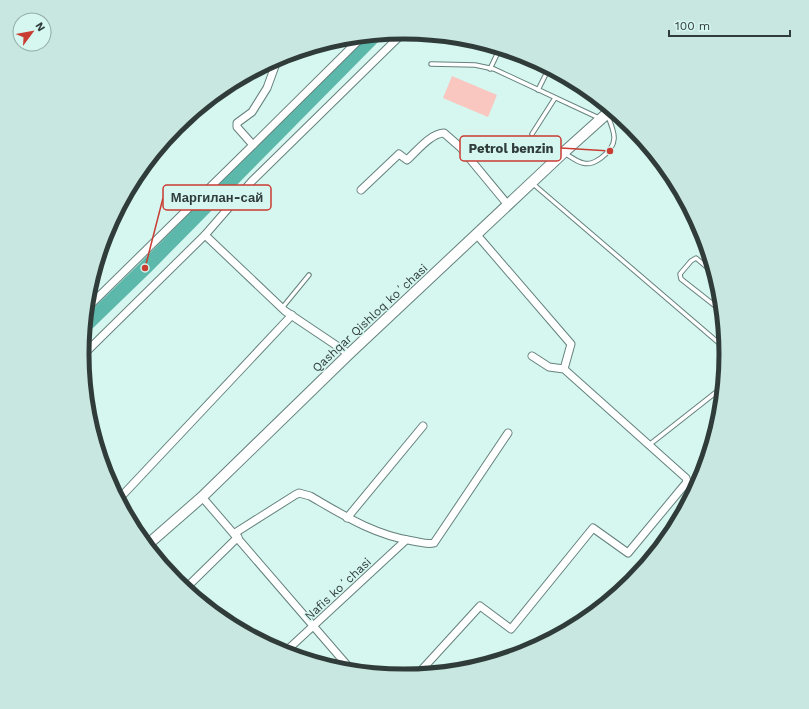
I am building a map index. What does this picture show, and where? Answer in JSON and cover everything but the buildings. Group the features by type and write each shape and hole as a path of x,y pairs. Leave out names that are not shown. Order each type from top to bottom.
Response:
{"main road":[{"name":"Qashqar Qishloq koʻchasi","path":"151,542 202,497 349,354 477,235 563,152 608,113"}],"street":[{"path":"89,349 205,234 252,181 396,39"},
{"path":"94,301 356,43"},
{"path":"253,145 237,127 237,123 252,112 267,88 275,67"},
{"path":"360,190 399,154 407,160 429,141 440,133 444,133 460,147 508,205"},
{"path":"205,234 282,308 349,354"},
{"path":"477,235 568,340 572,348 564,364 564,369"},
{"path":"123,495 292,315"},
{"path":"422,669 480,606 512,630 593,528 628,553 687,482 686,478 564,369 549,367 532,356"},
{"path":"348,518 423,426"},
{"path":"188,585 237,535 300,493 310,496 374,531 406,540 430,544 434,543 508,433"},
{"path":"202,497 237,535 312,627 346,664"},
{"name":"Nafis koʻchasi","path":"289,648 406,540"}],"lane":[{"path":"490,69 497,53"},
{"path":"431,64 475,65 490,69 555,98 608,113 614,132 614,142 612,148 605,155 589,164 582,163 563,152"},
{"path":"538,90 546,73"},
{"path":"532,134 555,98"},
{"path":"532,183 719,343"},
{"path":"707,268 696,258 691,261 680,274 681,279 716,307"},
{"path":"282,308 309,275"},
{"path":"649,445 717,391"}],"shaded area":[{"path":"452,76 497,95 488,117 443,98"}],"waterway":[{"path":"91,320 145,268 369,41"}],"place":[{"name":"Petrol benzin","path":"610,151"},
{"name":"Маргилан-сай","path":"145,268"}]}
